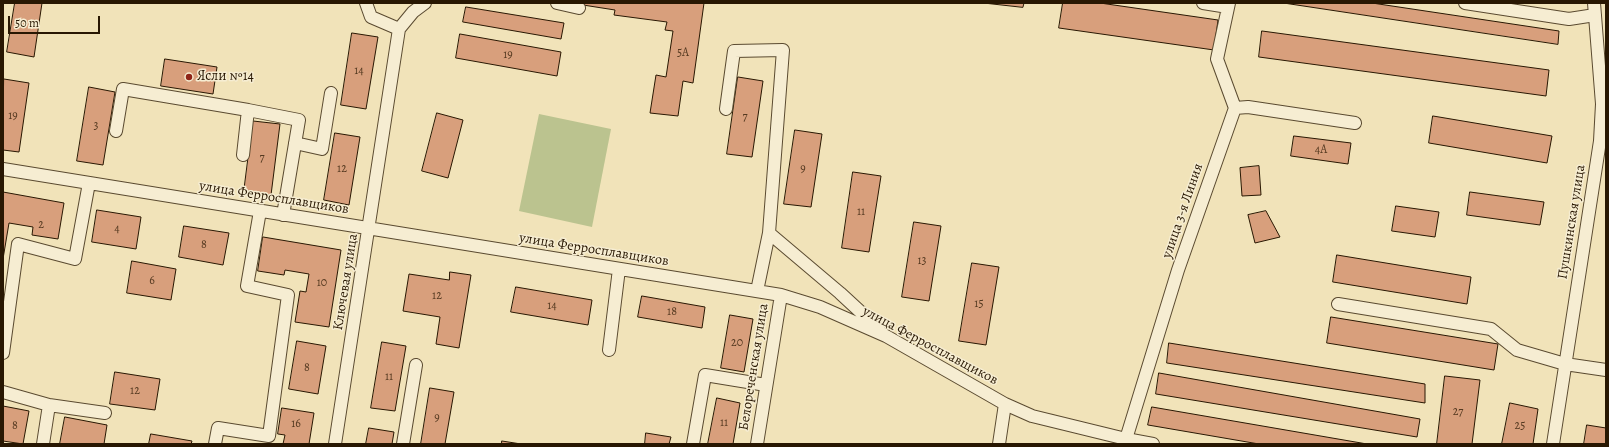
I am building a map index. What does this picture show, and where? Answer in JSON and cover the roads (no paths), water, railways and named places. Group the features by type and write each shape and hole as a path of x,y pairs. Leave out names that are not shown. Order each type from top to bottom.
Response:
{"street":[{"path":"366,3 371,17 399,29 414,12 425,3"},
{"path":"556,3 579,8"},
{"path":"1203,3 1229,5 1217,59 1235,108 1248,107 1355,123"},
{"path":"1465,3 1568,19 1594,9"},
{"name":"Пушкинская улица","path":"1553,444 1565,364 1603,142 1604,104 1594,9"},
{"name":"Ключевая улица","path":"335,444 399,29"},
{"path":"726,109 734,51 783,50 769,233 757,291"},
{"path":"116,131 123,89 299,120 283,215"},
{"path":"296,143 322,149 331,93"},
{"name":"улица 3-я Линия","path":"1126,439 1178,270 1235,108"},
{"path":"244,155 248,110"},
{"name":"улица Ферросплавщиков","path":"3,169 781,295 820,307 886,336 1005,404 1032,416 1126,439 1154,444"},
{"path":"3,353 18,244 75,259 88,183"},
{"path":"215,444 218,428 269,436 288,295 247,286 260,211"},
{"path":"769,233 840,293 886,336"},
{"path":"608,350 619,269"},
{"name":"Белореченская улица","path":"757,444 781,295"},
{"path":"1338,304 1491,329 1517,350 1565,364 1606,370"},
{"path":"403,444 416,365"},
{"path":"693,444 705,375 766,385"},
{"path":"3,392 49,405 105,413"},
{"path":"999,444 1005,404"},
{"path":"44,444 49,405"}],"place":[{"name":"Ясли №14","path":"189,77"}]}
